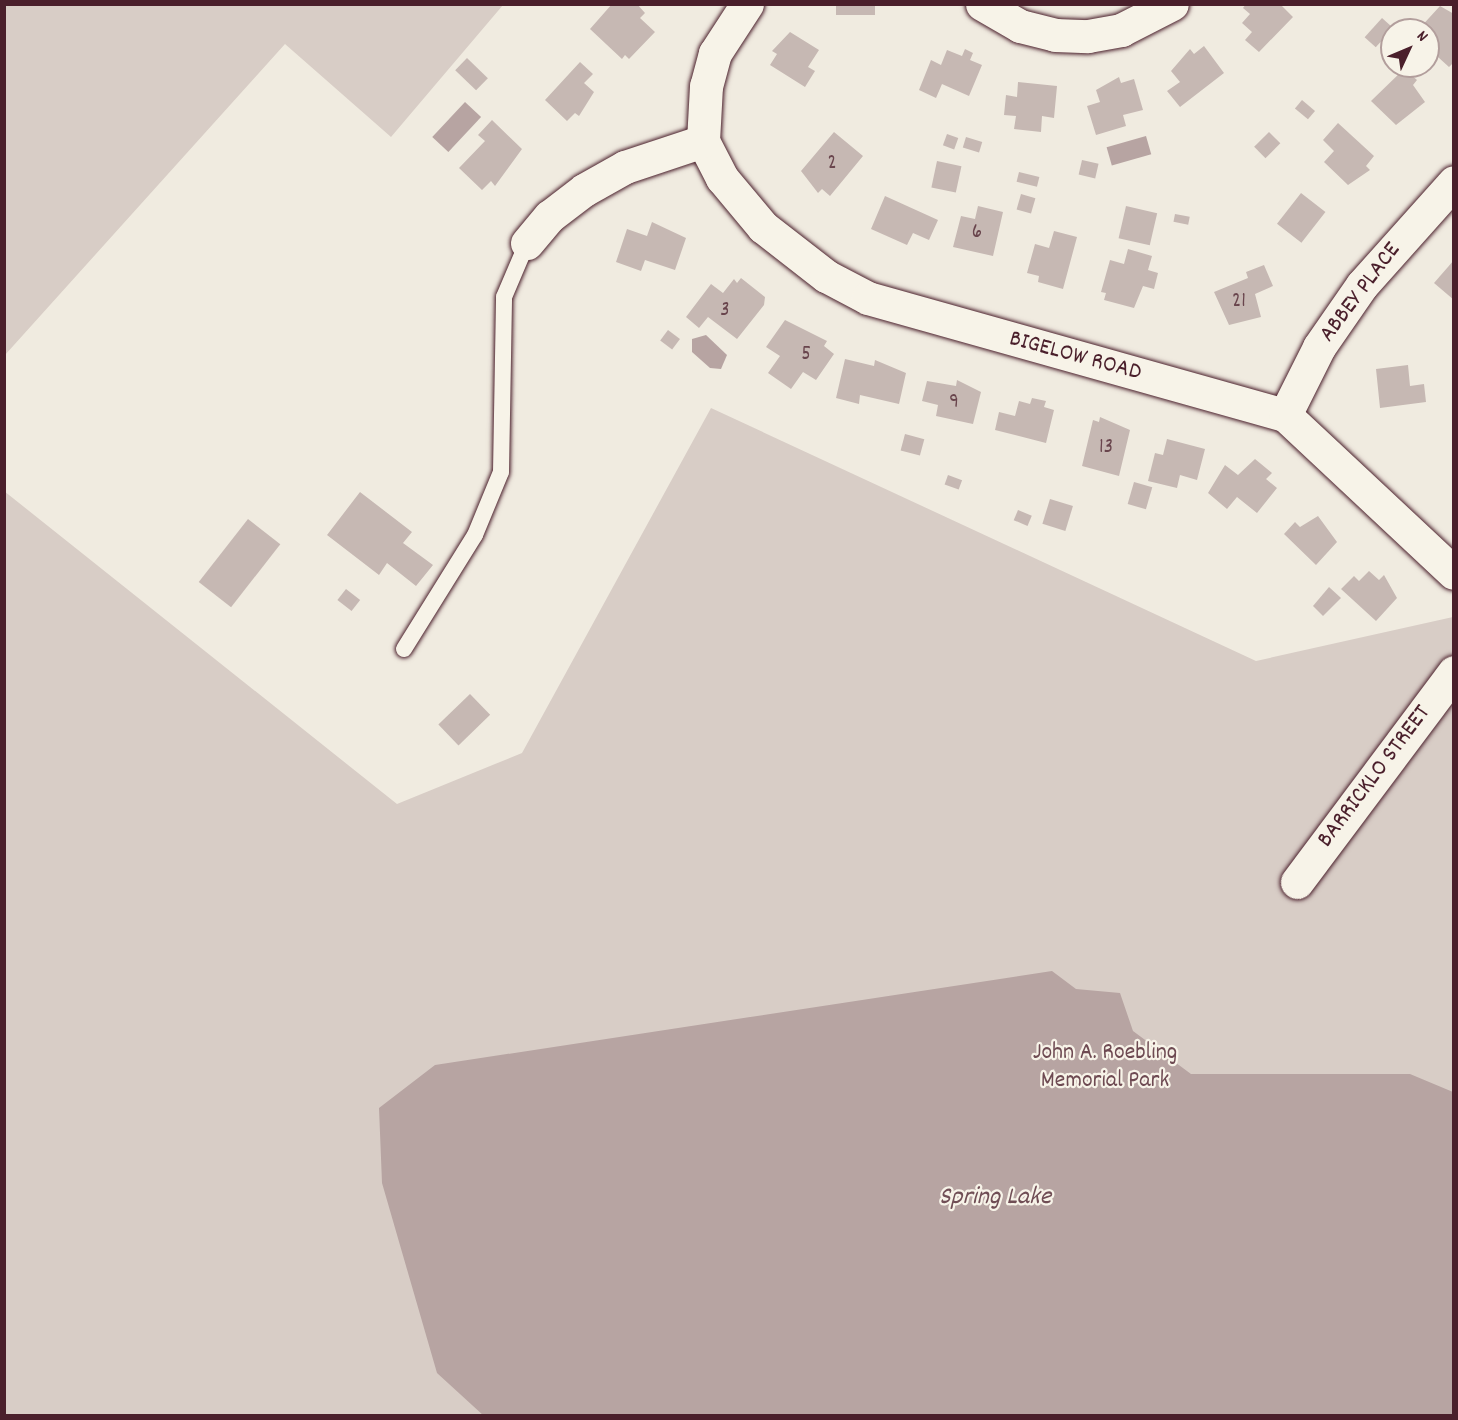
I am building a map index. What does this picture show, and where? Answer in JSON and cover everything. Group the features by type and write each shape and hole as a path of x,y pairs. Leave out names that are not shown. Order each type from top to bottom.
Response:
{"street":[{"path":"527,243 550,216 584,190 626,167 703,141 706,86 715,53 747,4"},
{"path":"982,4 1020,26 1055,35 1088,36 1121,30 1172,4"},
{"name":"BIGELOW ROAD","path":"703,141 722,178 763,227 826,276 868,298 1285,415 1454,573"},
{"name":"ABBEY PLACE","path":"1285,415 1319,347 1362,285 1454,182"},
{"name":"BARRICKLO STREET","path":"1297,882 1454,672"}],"lane":[{"path":"404,649 475,535 501,472 504,297 527,243"}],"green space":[{"path":"4,5 503,5 391,137 285,44 5,355"},
{"name":"John A. Roebling Memorial Park","path":"711,408 1256,661 1453,617 1453,1415 5,1415 4,491 397,804 522,753"}],"water":[{"path":"465,102 481,117 448,152 432,137"},
{"path":"1146,136 1151,154 1112,166 1107,147"},
{"path":"706,335 727,355 721,369 710,368 692,352 692,339"},
{"name":"Spring Lake","path":"1052,971 1076,989 1120,993 1133,1031 1191,1074 1410,1074 1453,1092 1453,1415 484,1416 437,1373 382,1183 379,1108 435,1065"}],"building":[{"path":"612,4 637,4 645,13 640,18 655,32 629,59 625,55 622,59 590,29"},
{"path":"836,4 875,4 875,15 836,15"},
{"path":"1246,4 1280,4 1293,17 1259,52 1245,40 1252,32 1242,23 1250,14 1243,8"},
{"path":"1440,6 1454,14 1454,62 1449,67 1440,59 1440,18 1429,18"},
{"path":"1380,20 1380,43 1376,47 1365,37"},
{"path":"790,32 819,50 808,67 815,71 805,87 770,65 777,54 772,51"},
{"path":"1204,46 1224,73 1180,107 1167,91 1180,82 1171,71 1190,49 1194,54"},
{"path":"965,49 973,53 970,60 982,65 969,96 942,84 936,98 919,90 931,60 941,65 947,50 962,56"},
{"path":"467,58 488,78 476,90 455,70"},
{"path":"580,62 593,74 584,83 594,92 579,116 575,113 567,121 545,100"},
{"path":"1119,77 1121,83 1134,79 1143,110 1123,115 1126,126 1096,135 1087,106 1100,102 1096,90"},
{"path":"1395,78 1415,78 1417,80 1413,85 1425,102 1396,125 1371,101"},
{"path":"1018,82 1057,86 1054,118 1042,116 1041,132 1014,129 1016,116 1004,115 1006,95 1017,97"},
{"path":"1302,100 1315,111 1308,119 1295,108"},
{"path":"492,120 522,149 495,186 491,181 482,190 459,168 485,141 478,135"},
{"path":"1338,123 1374,156 1366,166 1370,170 1348,185 1324,162 1334,151 1323,140"},
{"path":"834,132 863,156 830,196 822,189 818,193 801,171"},
{"path":"1269,132 1280,143 1265,158 1254,147"},
{"path":"947,134 958,138 954,149 943,145"},
{"path":"966,137 982,142 979,152 963,148"},
{"path":"1082,160 1099,164 1095,178 1079,175"},
{"path":"937,161 961,166 956,193 931,187"},
{"path":"1019,172 1039,177 1037,187 1017,182"},
{"path":"1301,193 1325,212 1301,243 1277,224"},
{"path":"1021,194 1035,198 1031,214 1017,209"},
{"path":"885,196 938,220 929,240 913,233 907,245 871,229"},
{"path":"978,206 1003,212 993,256 953,247 961,216 975,219"},
{"path":"1126,206 1157,213 1150,245 1119,238"},
{"path":"1175,214 1190,217 1188,225 1173,222"},
{"path":"652,222 686,238 675,270 645,260 641,271 616,262 627,229 647,236"},
{"path":"1054,231 1077,237 1063,289 1038,282 1039,276 1027,273 1035,244 1049,248"},
{"path":"1128,249 1152,256 1148,270 1158,273 1154,289 1143,286 1134,308 1104,300 1106,293 1101,292 1110,260 1124,264"},
{"path":"1454,260 1454,300 1434,283"},
{"path":"1264,265 1273,286 1255,294 1261,317 1229,325 1214,292 1248,278 1246,272"},
{"path":"741,278 765,297 764,305 737,339 708,317 699,328 686,317 711,284 723,293 734,279 737,283"},
{"path":"785,320 827,341 824,346 834,354 816,380 803,372 791,389 768,373 780,356 766,347"},
{"path":"668,330 680,339 672,349 660,340"},
{"path":"845,359 874,366 875,360 906,373 899,404 860,395 859,404 836,398"},
{"path":"1408,365 1410,386 1424,384 1426,402 1380,408 1376,369"},
{"path":"957,380 981,392 973,424 936,416 938,405 922,401 927,381 956,386"},
{"path":"1032,398 1046,401 1044,407 1054,410 1046,443 995,430 999,412 1015,416 1019,401 1030,404"},
{"path":"1100,417 1130,430 1119,476 1082,466 1093,420 1099,422"},
{"path":"905,434 924,439 920,456 901,450"},
{"path":"1167,439 1205,449 1197,480 1180,475 1177,488 1148,481 1155,453 1163,455"},
{"path":"1255,459 1272,473 1266,479 1277,488 1257,513 1237,497 1227,509 1208,493 1225,465 1238,475"},
{"path":"948,475 962,480 959,490 945,484"},
{"path":"1134,482 1152,487 1146,509 1128,504"},
{"path":"360,492 412,532 403,543 433,565 416,586 387,563 379,575 327,535"},
{"path":"1050,499 1073,506 1065,531 1042,524"},
{"path":"1018,510 1032,516 1028,526 1014,520"},
{"path":"1318,516 1337,542 1316,565 1284,534 1295,522 1300,527"},
{"path":"248,519 280,544 231,607 199,582"},
{"path":"1369,571 1379,580 1384,575 1397,598 1376,621 1341,589 1354,576 1359,581"},
{"path":"1329,587 1341,598 1323,616 1313,606"},
{"path":"346,589 360,600 352,611 337,600"},
{"path":"470,694 490,715 458,745 438,725"}]}
